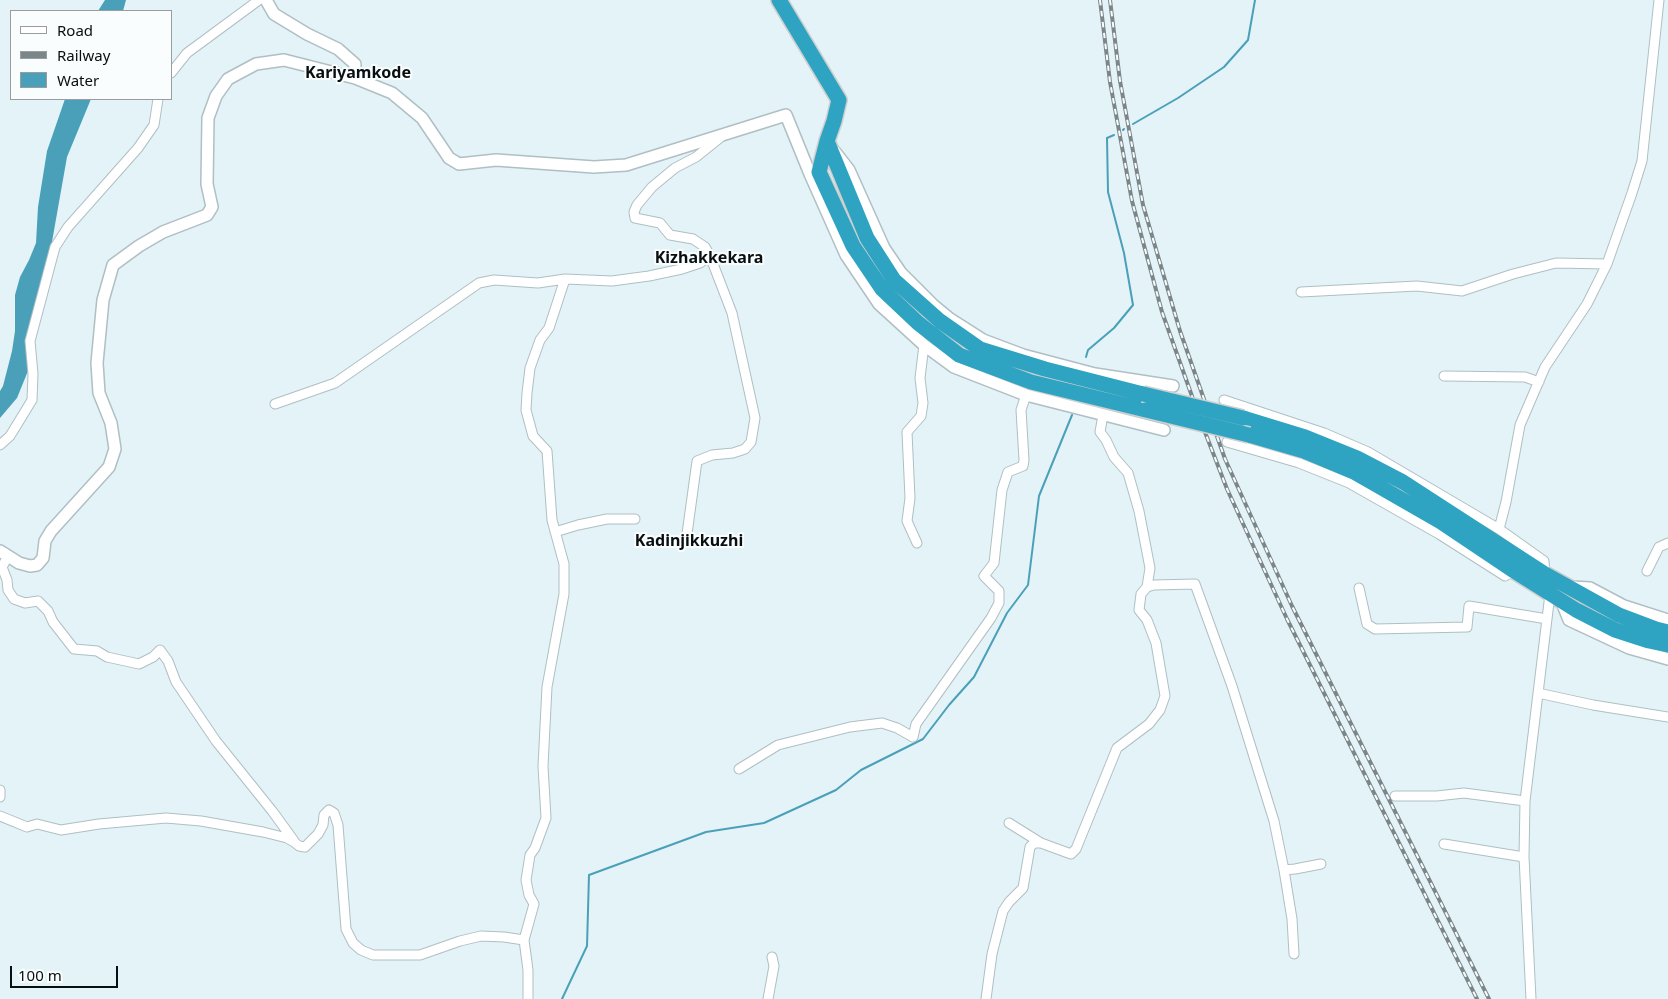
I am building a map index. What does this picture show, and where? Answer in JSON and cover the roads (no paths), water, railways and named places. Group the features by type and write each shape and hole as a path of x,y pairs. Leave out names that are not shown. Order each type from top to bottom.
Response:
{"highway":[{"path":"779,0 839,100 819,172 853,246 882,289 918,323 959,354 1031,382 1249,435 1304,451 1354,472 1440,522 1555,597 1615,630 1668,645"},
{"path":"827,141 867,238 894,280 940,321 980,349 1045,369 1243,418 1305,437 1357,458 1403,482 1546,574 1619,615 1668,632"},
{"path":"1514,571 1546,574"}],"street":[{"path":"172,72 187,52 259,0"},
{"path":"266,0 274,14 344,54 355,64 355,78"},
{"path":"1499,528 1506,502 1520,425 1545,367 1587,304 1607,264 1642,160 1659,0"},
{"path":"524,940 481,936 420,955 374,955 361,950 353,943 346,929 338,825 334,812 329,810 324,815 323,825 318,834 305,847 299,846 216,741 176,682 168,662 160,650 153,657 139,664 107,657 96,651 74,649 53,622 48,611 38,601 25,603 14,599 8,590 2,566 4,554 19,563 30,566 37,565 43,558 45,541 51,531 109,467 115,449 110,423 99,393 97,363 103,300 113,265 139,246 163,232 207,215 212,207 207,184 208,118 216,96 228,79 256,64 284,60 355,78 392,94 422,118 449,158 459,164 496,160 594,167 626,165 786,115 846,255 879,304 924,345 954,367 1026,395 1164,430"},
{"path":"0,445 10,436 32,400 33,374 30,340 55,247 68,227 138,148 154,125 158,100"},
{"path":"686,540 697,461 712,455 733,453 746,449 751,442 755,418 732,313 705,247 693,239 670,235 660,223 635,218 634,212 637,205 652,188 675,168 696,157 723,136"},
{"path":"827,141 849,170 884,248 900,273 950,319 983,340 1022,355 1095,374 1173,386"},
{"path":"275,404 335,383 479,283 494,280 538,283 565,279 612,281 682,269 700,263 710,256"},
{"path":"1301,292 1416,286 1462,291 1513,274 1556,263 1607,264"},
{"path":"528,999 528,970 524,940 534,904 529,895 526,880 530,855 535,848 546,818 543,766 547,687 564,594 564,564 552,520 547,452 533,436 526,410 530,368 540,340 549,328 565,279"},
{"path":"918,543 908,521 910,498 907,432 921,416 923,403 920,378 924,345"},
{"path":"1444,376 1525,377 1539,382"},
{"path":"739,769 778,744 850,727 882,723 897,728 913,737 916,724 991,618 999,603 999,591 984,576 994,563 1002,490 1008,472 1022,466 1024,460 1021,410 1026,395"},
{"path":"1224,400 1324,433 1368,452 1499,528 1544,561 1546,574"},
{"path":"1009,823 1041,843 1071,854 1076,849 1117,748 1149,724 1160,710 1165,696 1156,643 1147,620 1139,610 1141,594 1150,584 1150,568 1139,511 1128,473 1114,457 1100,432 1103,415"},
{"path":"1227,442 1299,463 1349,483 1431,529 1505,576 1514,571"},
{"path":"556,532 608,519 635,520"},
{"path":"1647,571 1659,547 1668,543"},
{"path":"1150,584 1195,584 1232,686 1274,821 1292,919 1294,954"},
{"path":"1569,587 1590,588 1624,606 1668,620"},
{"path":"1359,588 1367,624 1375,629 1467,627 1469,606 1547,619"},
{"path":"1530,999 1524,857 1525,801 1547,619 1555,597"},
{"path":"1555,597 1569,620 1583,628 1629,648 1668,658"},
{"path":"1538,693 1593,705 1668,717"},
{"path":"0,790 0,797"},
{"path":"1395,796 1437,796 1464,793 1525,801"},
{"path":"0,816 27,827 37,824 61,830 99,824 166,818 201,820 263,832 294,842"},
{"path":"986,999 992,954 1003,911 1023,888 1030,847 1034,843 1041,843"},
{"path":"1444,844 1524,857"},
{"path":"1284,870 1321,864"},
{"path":"768,999 774,966 772,957"}],"water":[{"path":"105,0 126,0 123,10 99,10"},
{"path":"65,100 91,100 67,157 30,366 17,398 0,418 0,391 12,351 15,331 15,295 20,277 36,243 38,207 47,151"}],"waterway":[{"path":"1133,124 1178,98 1224,67 1248,40 1255,0"},
{"path":"1086,357 1088,350 1114,328 1133,305 1124,253 1108,192 1107,138 1114,135"},
{"path":"562,999 587,946 589,875 706,832 764,823 836,790 861,770 923,739 949,705 974,677 1007,613 1028,585 1039,496 1072,415"}],"railway":[{"path":"1100,0 1110,82 1132,201 1162,312 1203,427 1227,489 1287,619 1477,999"},
{"path":"1110,0 1120,81 1143,205 1180,331 1225,459 1292,606 1489,999"}],"district":[{"name":"Kariyamkode","path":"358,73"},
{"name":"Kizhakkekara","path":"709,258"},
{"name":"Kadinjikkuzhi","path":"689,541"}]}
